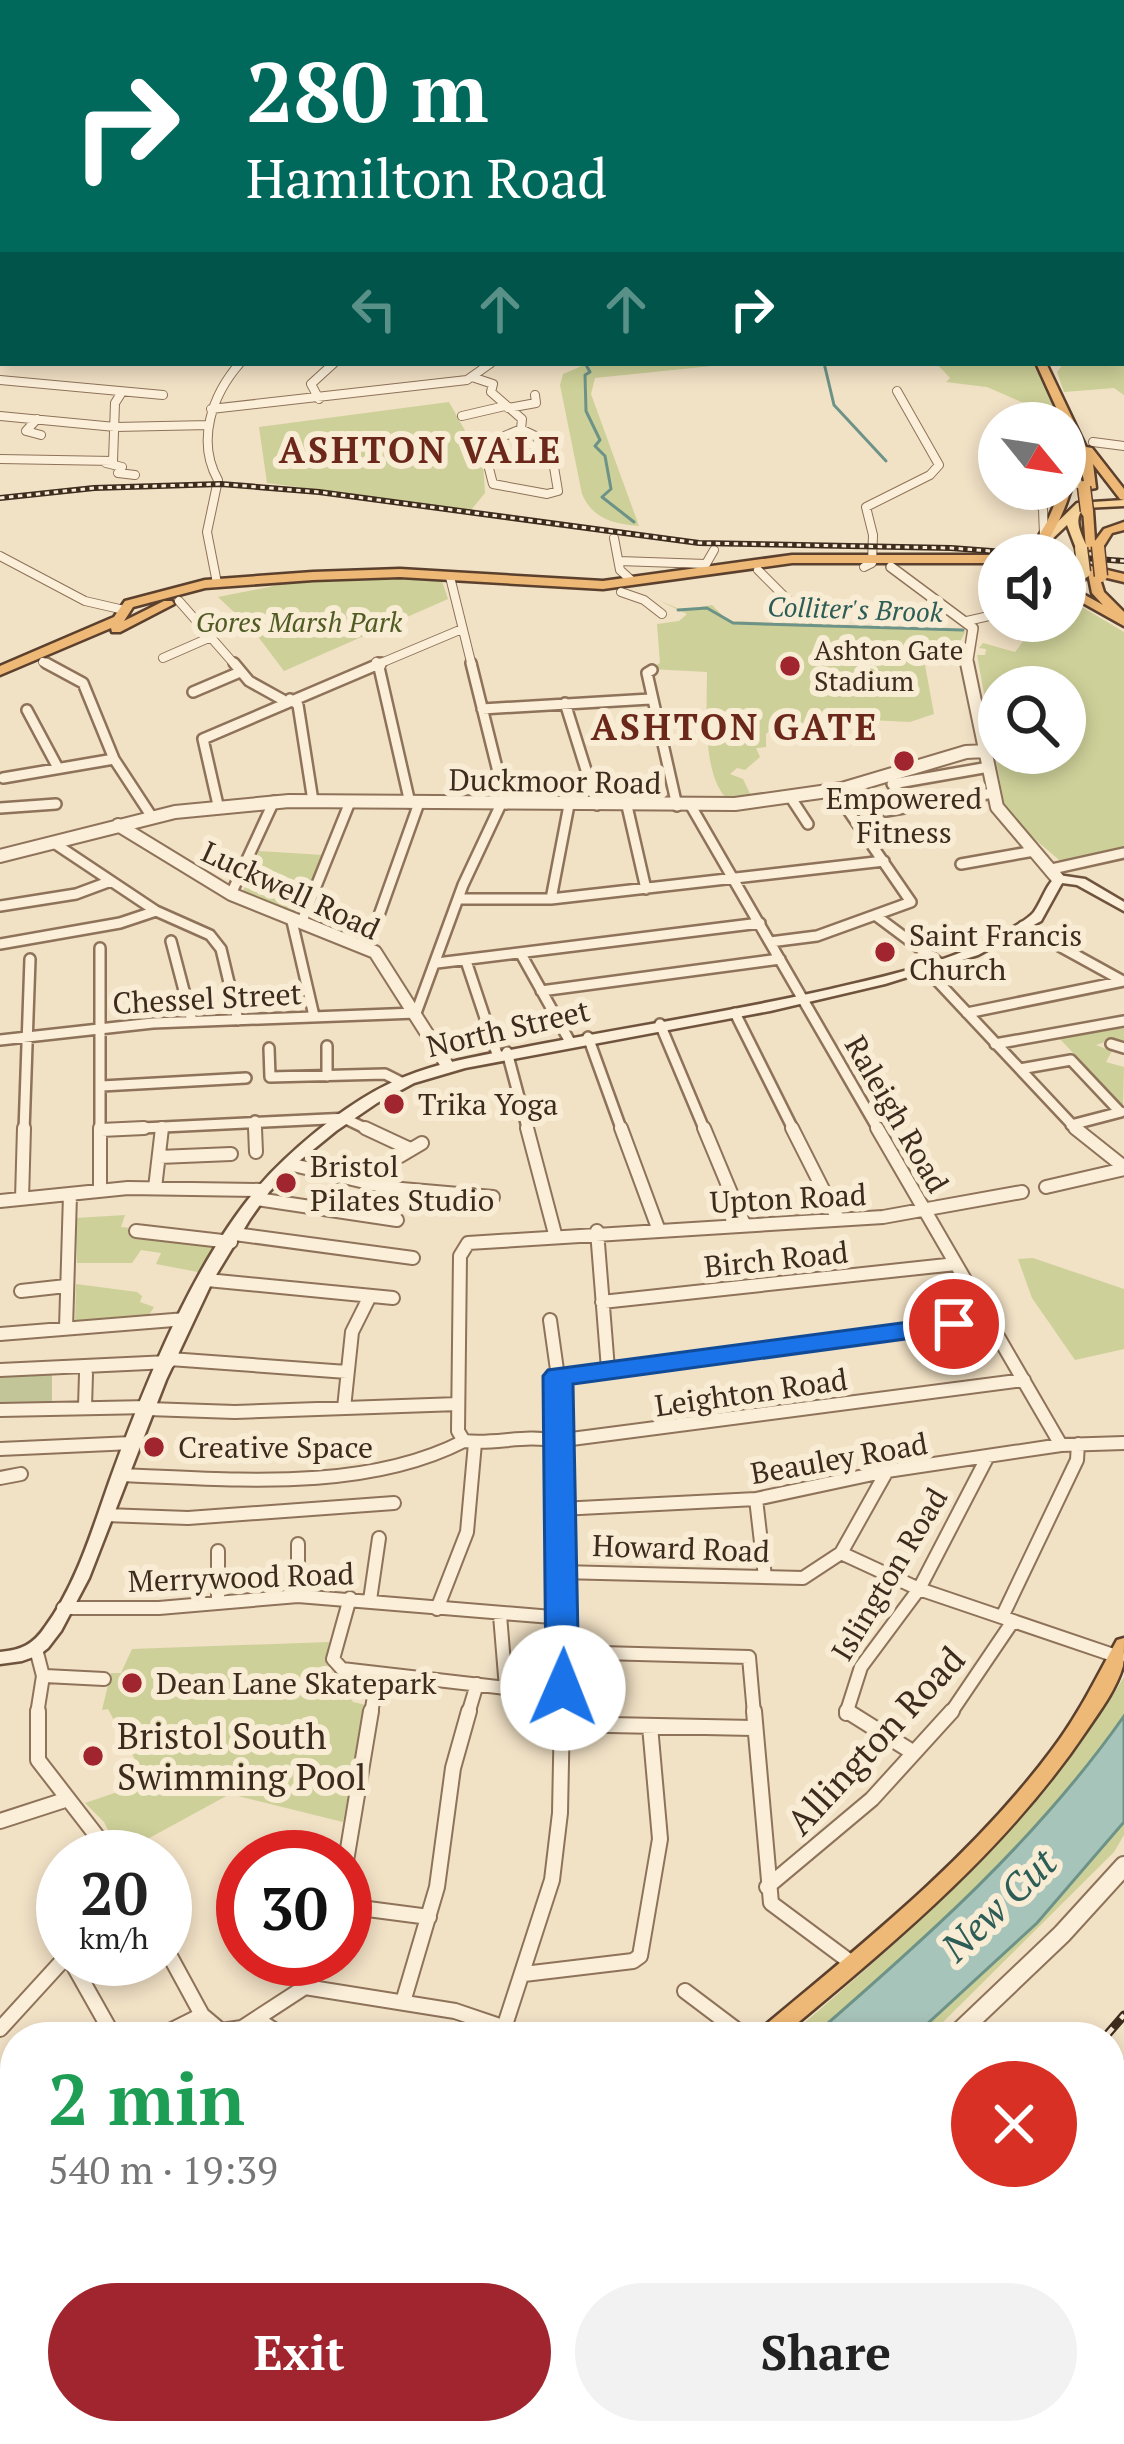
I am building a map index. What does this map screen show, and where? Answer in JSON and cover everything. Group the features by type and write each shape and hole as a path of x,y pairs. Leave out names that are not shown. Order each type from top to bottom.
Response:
{"highway":[{"path":"1044,367 1060,402"},
{"path":"1086,450 1124,502"},
{"path":"1086,503 1098,592 1124,618"},
{"path":"1090,547 1108,531 1124,526"},
{"path":"867,559 915,573 978,566"},
{"path":"0,682 136,608 198,585 363,573 626,584 867,559 978,563"},
{"path":"1086,569 1124,578"},
{"path":"0,671 136,608 179,601 217,586"},
{"path":"1086,602 1124,618"},
{"path":"784,2022 925,1900 1029,1788 1083,1721 1122,1651"}],"main road":[{"path":"1090,547 1071,521 1088,508 1124,502"},
{"path":"1054,534 1088,508"},
{"path":"1086,577 1093,574"},
{"path":"1055,874 1123,906"},
{"name":"North Street","path":"36,1649 63,1608 207,1280 260,1194 289,1164 403,1083 447,1064 806,1002 934,968 1023,926 1054,897 1055,874"},
{"path":"0,1658 36,1649"}],"street":[{"path":"198,585 206,580 209,567 210,495 218,480 211,471 211,410 221,384 237,366"},
{"path":"319,399 311,384 331,366"},
{"path":"475,378 488,366"},
{"path":"211,410 475,378 492,382 491,392 523,421 521,428"},
{"path":"0,380 163,395"},
{"path":"867,559 874,535 866,507 930,475 939,464 897,391"},
{"path":"105,463 115,458 116,403 122,392"},
{"path":"462,416 536,403 535,395"},
{"path":"0,416 115,427 209,424"},
{"path":"37,419 26,431 41,436"},
{"path":"521,428 543,446 559,489 547,494 493,484 483,445 521,428"},
{"path":"519,441 543,446"},
{"path":"1086,452 1124,446"},
{"path":"0,459 105,463 122,467 118,473 135,475"},
{"path":"614,538 626,584 662,614"},
{"path":"626,584 665,566 708,564 714,550"},
{"path":"0,556 78,597 136,608"},
{"path":"209,567 217,586"},
{"path":"752,570 789,601"},
{"path":"915,573 974,633 966,660 978,715"},
{"path":"416,1013 458,899 503,804 462,628 444,576"},
{"path":"179,601 240,672 298,705 313,801"},
{"path":"967,621 978,618"},
{"path":"218,805 202,741 462,628"},
{"path":"163,658 211,637"},
{"path":"44,662 83,683 114,759 152,817"},
{"path":"368,946 415,803 382,668 376,662"},
{"name":"Raleigh Road","path":"652,670 647,673 650,700 684,806 735,880 1061,1445"},
{"path":"193,692 240,672"},
{"path":"482,709 650,700"},
{"path":"565,703 597,806"},
{"path":"27,710 58,769"},
{"name":"Duckmoor Road","path":"118,825 218,805 274,801 684,806 790,798 978,751"},
{"path":"56,804 6,807 1,775 114,759"},
{"path":"911,806 892,784 978,769"},
{"path":"990,774 1000,815 1055,874 1124,854"},
{"path":"770,942 814,936 911,902 834,790"},
{"path":"886,811 993,793"},
{"path":"790,798 808,824"},
{"path":"231,894 274,801"},
{"path":"314,1016 297,919 350,802"},
{"path":"551,899 569,805"},
{"path":"627,806 646,889"},
{"path":"0,856 118,825"},
{"name":"Luckwell Road","path":"118,825 231,894 368,946 447,1064"},
{"path":"54,844 156,911 214,939 221,949 238,1020"},
{"path":"961,865 1034,850"},
{"path":"458,899 551,899 884,861"},
{"path":"0,906 76,894 111,881"},
{"path":"0,944 120,923 156,911"},
{"path":"875,915 934,968 967,1013 1071,1125 1124,1168"},
{"path":"436,962 760,923"},
{"path":"1023,926 1124,981"},
{"path":"171,940 192,1021"},
{"path":"100,948 100,1191"},
{"path":"520,954 569,1040"},
{"path":"22,1199 30,958"},
{"path":"541,991 780,959"},
{"path":"466,961 502,1053 555,1234"},
{"path":"967,1013 1124,981"},
{"name":"Chessel Street","path":"0,1040 192,1021 416,1013"},
{"path":"735,1013 838,1220"},
{"path":"995,1044 1124,1021"},
{"path":"660,1024 744,1224"},
{"path":"588,1037 658,1228"},
{"path":"1111,1044 1124,1048"},
{"path":"326,1076 327,1046"},
{"path":"269,1048 270,1077 385,1074 403,1083"},
{"path":"1020,1070 1071,1060 1122,1111 1071,1125"},
{"path":"101,1086 232,1075 246,1078"},
{"path":"101,1130 349,1119 411,1149"},
{"path":"255,1121 256,1152"},
{"path":"155,1188 163,1126"},
{"path":"159,1156 231,1154"},
{"path":"289,1164 321,1175 417,1192 493,1197"},
{"path":"1046,1187 1124,1168"},
{"path":"0,1201 155,1188 260,1194 397,1220"},
{"name":"Upton Road","path":"458,1404 463,1249 473,1240 838,1220 925,1211 1022,1192"},
{"path":"65,1328 70,1195"},
{"path":"136,1231 412,1258"},
{"path":"597,1232 608,1369"},
{"name":"Birch Road","path":"602,1302 956,1264"},
{"path":"207,1280 393,1298"},
{"path":"20,1291 66,1286"},
{"path":"344,1408 352,1332 369,1298"},
{"path":"0,1334 189,1319"},
{"path":"506,2022 558,1846 564,1618 556,1441 558,1376 550,1320"},
{"path":"558,1376 990,1320"},
{"path":"0,1370 170,1361 346,1372"},
{"path":"85,1407 86,1374"},
{"name":"Leighton Road","path":"120,1474 223,1480 318,1474 402,1463 470,1442 538,1437 556,1441 1024,1380"},
{"path":"0,1410 458,1404 458,1431 470,1442 467,1532 436,1609"},
{"path":"0,1449 132,1443"},
{"name":"Beauley Road","path":"560,1509 756,1499 887,1471 1061,1445 1124,1443"},
{"name":"Allington Road","path":"767,1887 804,1861 957,1708 1008,1619 1077,1460 1078,1444"},
{"name":"Islington Road","path":"914,1754 846,1714 861,1667 919,1589 988,1457"},
{"path":"887,1471 841,1553 919,1589 1122,1651"},
{"path":"0,1478 21,1474"},
{"path":"756,1499 765,1577"},
{"path":"105,1515 188,1519 394,1502"},
{"path":"370,1600 379,1538"},
{"path":"298,1544 298,1596"},
{"path":"218,1551 218,1603"},
{"name":"Howard Road","path":"560,1572 803,1579 841,1553"},
{"name":"Merrywood Road","path":"63,1608 298,1596 564,1618"},
{"path":"350,1598 333,1659 337,1665 506,1688 500,1615"},
{"path":"36,1649 45,1676 34,1745 40,1763 98,1830"},
{"path":"564,1652 749,1657 771,1903 854,1964"},
{"path":"45,1676 104,1678"},
{"path":"403,2002 442,1859 453,1768 477,1684"},
{"path":"351,1830 373,1702"},
{"path":"562,1724 753,1728"},
{"path":"524,1974 634,1961 640,1956 660,1839 650,1726"},
{"path":"0,1821 68,1799"},
{"path":"970,2022 1062,1934 1124,1866"},
{"path":"372,1910 428,1917"},
{"path":"7,2022 41,1986"},
{"path":"83,1986 105,2022"},
{"path":"186,1986 209,2022"},
{"path":"251,2022 301,1987 403,2002 484,2022"},
{"path":"685,1991 726,2022"},
{"path":"188,2022 202,2015"},
{"path":"256,2019 261,2022"}],"green space":[{"path":"582,366 712,366 595,378 591,394 639,526 605,519 582,494 560,385 563,374"},
{"path":"939,366 1035,366 1054,402 1021,402 987,387 946,382 950,378"},
{"path":"1062,366 1124,366 1124,395 1114,388 1064,392 1057,372"},
{"path":"449,402 483,463 485,493 471,510 267,483 259,427"},
{"name":"Gores Marsh Park","path":"379,575 441,578 448,599 284,671 253,630 218,597 299,581"},
{"name":"Ashton Gate Stadium","path":"658,600 682,610 712,605 728,621 808,624 808,620 813,624 966,631 954,652 923,654 934,714 910,722 830,718 827,738 809,738 816,730 798,723 777,724 766,734 766,747 756,748 760,757 745,770 737,768 730,774 743,779 752,798 727,799 710,758 707,672 650,669 660,663 657,624 679,621 687,614"},
{"path":"1086,609 1124,632 1124,851 1065,865 1017,824 1004,803 999,774 1086,774 1086,666 979,666 977,655 985,655 986,649 979,648 983,643 1015,652 1022,642 1086,642"},
{"path":"259,851 323,855 299,914 242,894"},
{"path":"1124,1028 1124,1042 1114,1039 1096,1045 1112,1051 1106,1062 1124,1067 1123,1106 1059,1038"},
{"path":"125,1215 121,1227 131,1228 130,1235 215,1245 198,1272 156,1264 161,1253 141,1250 132,1263 77,1263 76,1218"},
{"path":"1033,1258 1124,1289 1124,1349 1075,1360 1032,1298 1018,1259"},
{"path":"76,1284 137,1292 142,1296 140,1302 154,1307 147,1318 75,1322"},
{"path":"52,1371 52,1405 0,1408 0,1375"},
{"path":"329,1642 326,1663 353,1702 366,1705 343,1822 230,1794 164,1830 108,1830 85,1803 147,1782 108,1709 102,1710 111,1673 121,1673 132,1649"},
{"path":"1124,1677 1124,1730 1063,1812 845,2022 805,2022 971,1870 1053,1779"},
{"path":"1124,1804 1124,1835 1114,1852 943,2022 908,2022"}],"water":[{"name":"New Cut","path":"1124,1716 1124,1822 1037,1923 929,2022 829,2022 938,1925 1017,1846"}],"waterway":[{"name":"Colliter's Brook","path":"587,366 586,411 600,440 595,446 605,456 611,489 602,497 634,522"},
{"path":"825,366 834,405 886,461"},
{"name":"Colliter's Brook","path":"678,610 707,608 733,623 963,630"}],"railway":[{"path":"0,498 94,488 221,484 319,492 699,543 951,548 1124,561"},
{"path":"1118,2022 1124,2015"}],"place":[{"name":"Ashton Gate Stadium","path":"790,666"},
{"name":"Empowered Fitness","path":"904,761"},
{"name":"Saint Francis Church","path":"885,952"},
{"name":"Trika Yoga","path":"394,1104"},
{"name":"Bristol Pilates Studio","path":"286,1183"},
{"name":"Creative Space","path":"154,1447"},
{"name":"Dean Lane Skatepark","path":"132,1683"},
{"name":"Bristol South Swimming Pool","path":"93,1756"}],"district":[{"name":"ASHTON VALE","path":"421,449"},
{"name":"ASHTON GATE","path":"735,726"}],"route":[{"path":"563,1688 558,1376 954,1324"}]}
